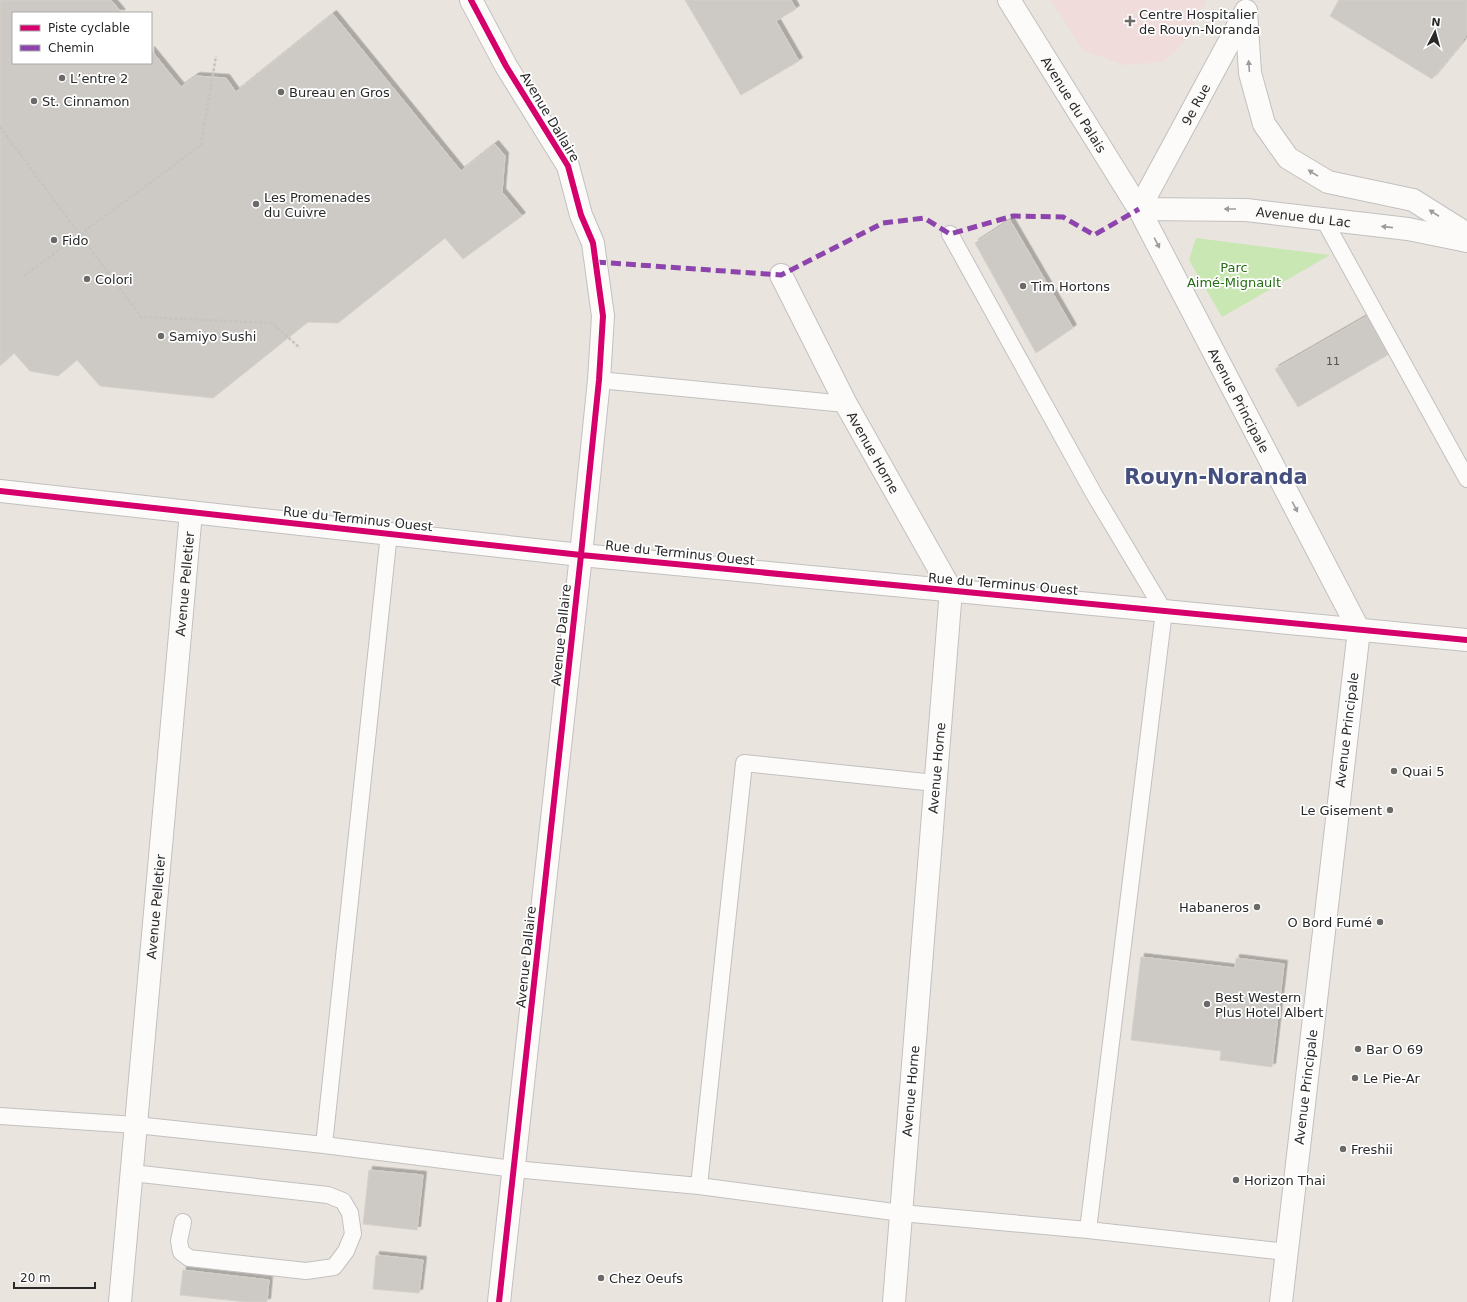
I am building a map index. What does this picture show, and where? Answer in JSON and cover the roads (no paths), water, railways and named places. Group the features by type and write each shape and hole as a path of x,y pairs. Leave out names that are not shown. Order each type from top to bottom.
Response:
{"street":[{"name":"Avenue Dallaire","path":"471,0 506,66 568,166 581,215 594,243 603,316 599,380 581,554 499,1302"},
{"name":"Avenue du Palais","path":"1009,0 1139,209"},
{"name":"9e Rue","path":"1139,209 1248,5"},
{"path":"1248,5 1250,73 1264,124 1288,158 1328,182 1413,200 1467,234"},
{"name":"Avenue du Lac","path":"1139,209 1246,210 1408,229 1467,240"},
{"name":"Avenue Principale","path":"1139,209 1359,630 1281,1302"},
{"name":"Avenue Horne","path":"781,275 846,404 951,590 894,1302"},
{"name":"Rue du Terminus Ouest","path":"0,491 581,554 1467,640"},
{"name":"Avenue Pelletier","path":"120,1302 191,512"}],"lane":[{"path":"1324,220 1467,478"},
{"path":"950,234 1094,494 1164,611 1088,1230"},
{"path":"599,380 846,404"},
{"path":"324,1146 389,533"},
{"path":"699,1186 744,762 935,783"},
{"path":"0,1116 136,1125 514,1169 699,1186 901,1213 1088,1230 1287,1252"},
{"path":"132,1173 328,1195 342,1201 350,1213 353,1234 346,1251 334,1267 306,1271 189,1258 181,1252 179,1241 183,1222"}],"place":[{"name":"Centre Hospitalier de Rouyn-Noranda","path":"1130,21"},
{"name":"L’entre 2","path":"62,78"},
{"name":"Bureau en Gros","path":"281,92"},
{"name":"St. Cinnamon","path":"34,101"},
{"name":"Les Promenades du Cuivre","path":"256,204"},
{"name":"Fido","path":"54,240"},
{"name":"Colori","path":"87,279"},
{"name":"Tim Hortons","path":"1023,286"},
{"name":"Samiyo Sushi","path":"161,336"},
{"name":"Quai 5","path":"1394,771"},
{"name":"Le Gisement","path":"1390,810"},
{"name":"Habaneros","path":"1257,907"},
{"name":"O Bord Fumé","path":"1380,922"},
{"name":"Best Western Plus Hotel Albert","path":"1207,1004"},
{"name":"Bar O 69","path":"1358,1049"},
{"name":"Le Pie-Ar","path":"1355,1078"},
{"name":"Freshii","path":"1343,1149"},
{"name":"Horizon Thai","path":"1236,1180"},
{"name":"Chez Oeufs","path":"601,1278"}],"district":[{"name":"Rouyn-Noranda","path":"1216,477"}],"park label":[{"name":"Parc Aimé-Mignault","path":"1234,274"}]}
